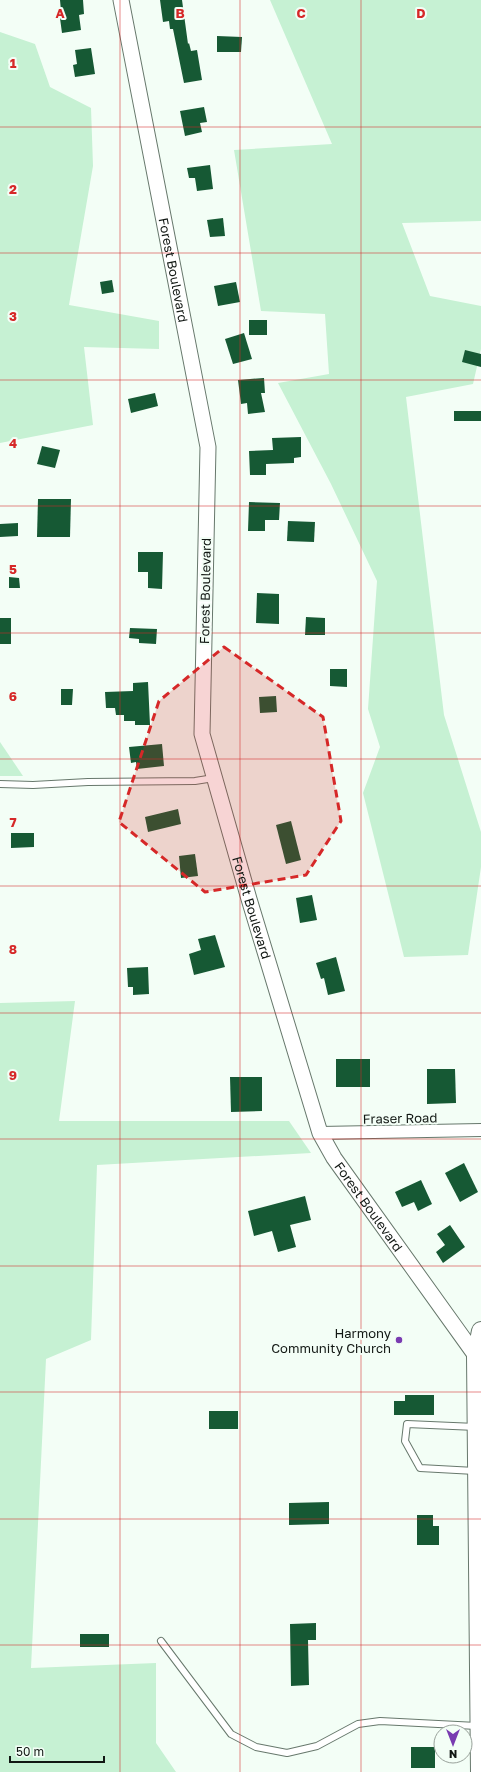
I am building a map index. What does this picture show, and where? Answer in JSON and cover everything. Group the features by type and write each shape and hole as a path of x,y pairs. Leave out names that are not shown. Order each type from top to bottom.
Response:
{"main road":[{"path":"480,1772 479,1471 476,1427 476,1356 481,1331"}],"street":[{"name":"Forest Boulevard","path":"121,0 208,447 202,734 249,899 320,1133 334,1158 476,1356"},
{"name":"Fraser Road","path":"320,1133 481,1130"}],"lane":[{"path":"0,784 33,785 88,782 195,781 214,778"},
{"path":"476,1427 406,1424 405,1441 420,1468 479,1471"},
{"path":"161,1641 231,1734 256,1747 287,1753 317,1746 358,1724 380,1721 479,1726"}],"highlighted area":[{"path":"224,647 323,717 341,821 306,875 205,892 119,822 159,701"}],"green space":[{"path":"270,0 481,0 481,221 402,223 430,296 481,306 481,349 473,384 406,397 444,715 481,832 481,867 468,955 404,957 363,793 380,747 368,709 377,581 331,484 278,383 329,374 325,314 261,311 234,150 332,144"},
{"path":"0,32 35,44 50,87 91,108 93,166 69,305 159,321 159,349 84,347 93,425 0,443"},
{"path":"0,742 23,776 0,776"},
{"path":"75,1001 59,1121 289,1121 311,1153 97,1165 91,1340 46,1359 31,1668 156,1663 156,1743 176,1772 0,1772 0,1003"}],"building":[{"path":"60,0 83,0 84,14 79,15 81,30 62,33 59,11 61,11"},
{"path":"160,0 182,0 188,44 189,43 191,51 197,50 202,80 184,83 173,29 170,29 169,21 163,22"},
{"path":"217,36 242,37 241,52 217,52"},
{"path":"91,48 95,74 75,77 73,65 77,64 75,50"},
{"path":"204,107 207,122 200,123 202,132 185,136 180,111"},
{"path":"210,165 213,189 197,191 195,178 189,178 187,168"},
{"path":"223,218 225,236 210,237 207,220"},
{"path":"112,280 114,292 102,294 100,282"},
{"path":"236,282 240,302 218,306 214,286"},
{"path":"249,320 267,320 267,335 249,335"},
{"path":"244,333 252,359 233,364 225,339"},
{"path":"465,350 481,354 481,367 462,362"},
{"path":"264,378 265,393 261,393 265,412 248,414 247,403 241,404 238,380"},
{"path":"155,393 158,406 131,413 128,399"},
{"path":"454,411 481,411 481,421 454,421"},
{"path":"301,437 301,457 294,458 294,463 266,464 266,475 250,475 249,451 273,450 272,438"},
{"path":"42,446 60,450 55,468 37,464"},
{"path":"38,499 71,499 70,537 37,537"},
{"path":"249,502 280,503 279,520 265,520 265,531 248,531"},
{"path":"288,521 315,522 314,542 287,541"},
{"path":"18,523 18,536 0,537 0,524"},
{"path":"138,552 163,552 162,589 148,588 148,572 138,572"},
{"path":"9,577 19,578 20,588 9,588"},
{"path":"257,593 279,594 279,624 256,623"},
{"path":"306,617 325,618 325,635 305,635"},
{"path":"0,618 11,618 11,644 0,644"},
{"path":"130,628 157,629 156,644 139,643 139,639 129,638"},
{"path":"330,669 347,669 347,687 330,686"},
{"path":"148,682 150,725 135,725 135,721 124,721 124,715 116,715 115,708 106,708 105,692 133,691 133,683"},
{"path":"61,689 73,689 72,705 61,705"},
{"path":"276,696 277,712 260,713 259,697"},
{"path":"162,744 164,766 137,769 136,762 131,763 129,747"},
{"path":"178,809 181,824 148,832 145,817"},
{"path":"291,821 301,860 286,864 276,825"},
{"path":"11,833 34,833 34,847 11,848"},
{"path":"195,854 198,876 181,878 179,856"},
{"path":"312,895 317,920 300,923 296,898"},
{"path":"215,935 225,967 194,975 189,954 201,950 198,939"},
{"path":"336,957 345,991 328,995 324,978 321,979 316,963"},
{"path":"148,967 149,994 133,995 133,987 128,987 127,968"},
{"path":"336,1059 370,1059 370,1087 336,1087"},
{"path":"427,1069 455,1069 456,1103 427,1104"},
{"path":"230,1077 262,1077 262,1111 231,1112"},
{"path":"464,1163 478,1192 460,1202 445,1173"},
{"path":"421,1180 432,1204 418,1211 414,1202 402,1207 395,1192"},
{"path":"305,1196 311,1220 290,1225 296,1247 278,1252 272,1231 254,1236 248,1211"},
{"path":"450,1225 465,1247 443,1263 436,1252 445,1245 437,1234"},
{"path":"405,1395 434,1395 434,1415 394,1415 394,1401 405,1401"},
{"path":"209,1411 238,1411 238,1429 209,1429"},
{"path":"329,1502 329,1524 289,1525 289,1503"},
{"path":"417,1515 433,1515 433,1526 439,1526 439,1545 417,1545"},
{"path":"316,1623 316,1640 308,1640 309,1685 291,1686 290,1624"},
{"path":"80,1634 109,1634 109,1647 80,1647"},
{"path":"411,1747 433,1747 433,1764 435,1764 435,1768 411,1768"}],"place":[{"name":"Harmony Community Church","path":"399,1340"}]}
